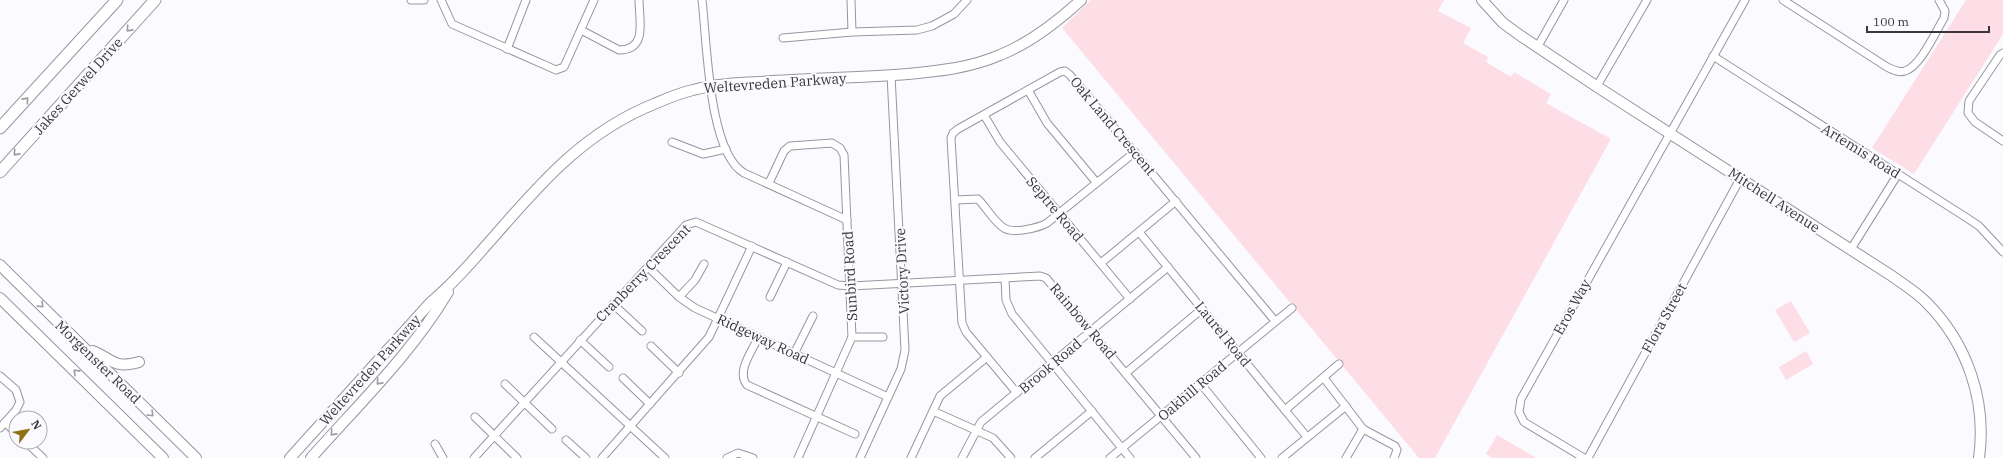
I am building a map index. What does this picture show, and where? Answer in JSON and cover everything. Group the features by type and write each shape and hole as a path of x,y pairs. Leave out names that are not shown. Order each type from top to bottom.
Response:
{"main road":[{"name":"Jakes Gerwel Drive","path":"0,128 117,0"},
{"name":"Jakes Gerwel Drive","path":"0,172 155,0"}],"street":[{"path":"411,0 424,0"},
{"path":"441,0 452,24 551,69 559,70 564,67 594,0"},
{"path":"507,49 526,0"},
{"path":"580,30 619,50 626,50 634,46 639,39 639,0"},
{"name":"Sunbird Road","path":"702,0 711,100 732,163 738,169 847,220 852,337 798,458"},
{"path":"851,0 852,32"},
{"path":"783,38 852,32 925,29 954,14 967,0"},
{"name":"Weltevreden Parkway","path":"290,458 430,303 452,285 541,183 566,158 610,126 639,110 691,90 710,86 784,80 891,75 944,70 966,66 1000,56 1016,48 1046,29 1081,0"},
{"name":"Mitchell Avenue","path":"1482,0 1503,23 1597,86 1892,276 1925,301 1953,336 1969,368 1979,406 1981,437 1979,458"},
{"path":"1538,46 1564,0"},
{"path":"1597,86 1647,0"},
{"name":"Eros Way","path":"1584,458 1524,422 1519,412 1519,405 1745,0"},
{"path":"1783,0 1887,67 1898,72 1904,72 1914,66 1944,18 1945,11 1939,0"},
{"path":"2003,53 2000,55 1969,101 1968,113 1975,122 2003,141"},
{"name":"Artemis Road","path":"1713,56 1979,226 2003,252"},
{"name":"Oak Land Crescent","path":"1017,393 987,357 962,323 956,200 951,138 953,133 1060,72 1064,71 1070,75 1275,321"},
{"name":"Victory Drive","path":"860,458 904,358 902,284 891,75"},
{"path":"1028,90 1047,123 1096,182"},
{"name":"Septre Road","path":"984,115 1000,142 1130,299"},
{"path":"672,142 703,154 726,148"},
{"path":"769,183 784,151 790,146 832,144 840,148 844,155 847,220"},
{"path":"956,200 978,199 1003,228 1010,230 1039,227 1047,224 1096,182 1135,152"},
{"path":"1851,249 1898,174"},
{"name":"Flora Street","path":"1588,458 1740,178"},
{"path":"1101,263 1176,201"},
{"name":"Cranberry Crescent","path":"474,458 686,225 693,222 703,224 831,282 851,286 902,284"},
{"name":"Laurel Road","path":"1139,232 1307,437"},
{"path":"602,458 704,345 719,319 752,246"},
{"path":"770,297 787,262"},
{"path":"679,297 695,280 704,264"},
{"name":"Morgenster Road","path":"0,266 196,458"},
{"name":"Ridgeway Road","path":"648,267 679,297 690,305 758,338 888,397"},
{"name":"Brook Road","path":"962,458 981,422 1168,267"},
{"name":"Rainbow Road","path":"902,284 1040,276 1046,278 1127,372 1196,458"},
{"path":"1005,279 1008,309 1130,458"},
{"name":"Weltevreden Parkway","path":"311,458 403,355 438,310 452,285"},
{"name":"Morgenster Road","path":"0,298 163,458"},
{"path":"613,304 642,331"},
{"name":"Oakhill Road","path":"1110,458 1292,308"},
{"path":"1127,372 1202,309"},
{"path":"794,354 813,316"},
{"path":"534,337 665,458"},
{"path":"852,337 883,337"},
{"path":"758,338 743,370 743,378 746,384 855,434"},
{"path":"580,340 609,366"},
{"path":"651,346 679,372"},
{"path":"84,347 119,365 128,365 139,362"},
{"path":"911,458 933,411 944,392 987,357"},
{"path":"1285,410 1339,364"},
{"path":"0,376 16,390 20,399 16,410 3,425"},
{"path":"623,378 650,404"},
{"path":"1324,378 1363,428 1393,444 1397,449 1395,457"},
{"path":"505,384 552,429"},
{"path":"1201,384 1262,458"},
{"path":"1282,458 1346,406"},
{"path":"933,411 992,438 1011,458"},
{"path":"1035,458 1092,411"},
{"path":"475,418 517,458"},
{"path":"1346,458 1363,428"},
{"path":"566,440 586,458"},
{"path":"434,444 443,458"},
{"path":"34,450 43,458"},
{"path":"728,458 738,453 753,458"}],"shaded area":[{"path":"1091,0 1444,0 1438,11 1471,28 1463,43 1488,57 1486,62 1511,77 1514,72 1551,94 1546,103 1611,139 1435,458 1419,458 1062,28"},
{"path":"1966,0 2003,0 2003,34 1914,174 1872,148"},
{"path":"1791,301 1810,333 1794,342 1775,310"},
{"path":"1806,351 1813,364 1786,380 1779,367"},
{"path":"1497,435 1535,458 1492,458 1486,454"}]}
